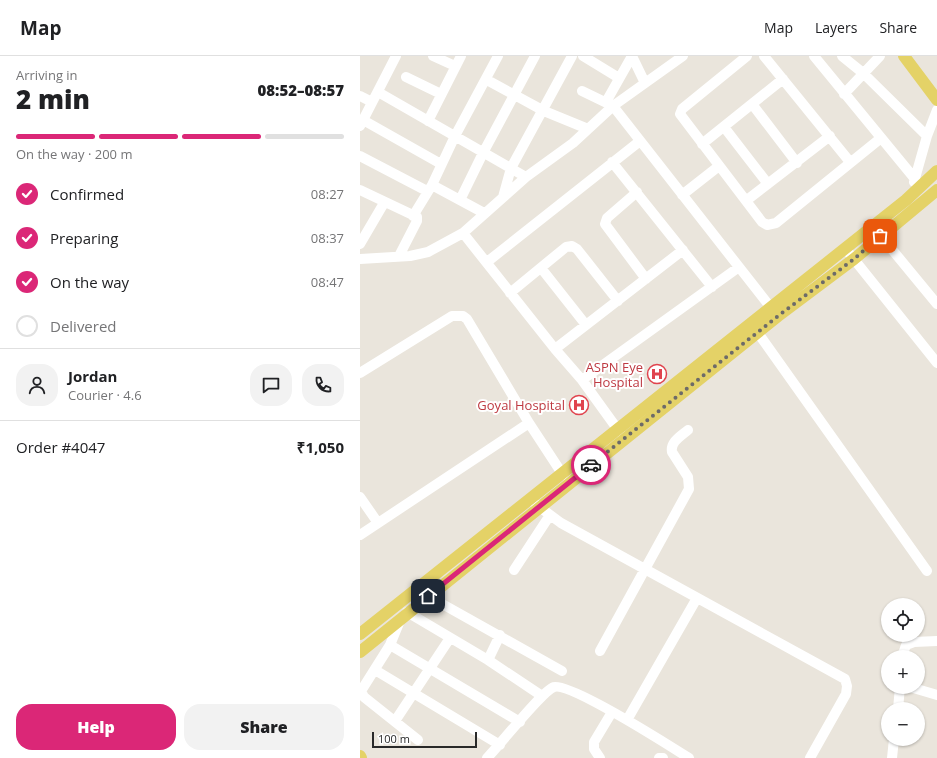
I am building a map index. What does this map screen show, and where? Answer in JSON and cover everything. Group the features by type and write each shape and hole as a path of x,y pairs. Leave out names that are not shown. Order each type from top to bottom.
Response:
{"main road":[{"path":"904,56 937,100"},
{"path":"913,56 937,87"},
{"path":"360,652 404,614 428,596 463,560 529,500 563,475 617,429 774,312 854,259 880,236 937,172"},
{"path":"360,634 539,507 625,439 758,333 774,312 845,248 911,201 932,199 937,190"}],"street":[{"path":"396,56 361,123 441,164"},
{"path":"433,56 455,66"},
{"path":"428,121 461,56"},
{"path":"413,216 498,56"},
{"path":"460,200 483,152 535,56"},
{"path":"503,197 511,168 544,111 572,56"},
{"path":"583,56 619,78"},
{"path":"610,104 619,78 632,56"},
{"path":"632,56 645,83"},
{"path":"361,257 399,256 428,252 463,233 526,177 588,129 610,104 645,83 682,56"},
{"path":"747,56 681,111 682,116 702,144 762,222 767,225 772,225 882,138"},
{"path":"764,56 850,162"},
{"path":"814,56 915,179"},
{"path":"842,56 863,73 927,136"},
{"path":"844,94 880,56"},
{"path":"406,77 441,94"},
{"path":"702,144 783,79"},
{"path":"486,80 544,111 588,129"},
{"path":"582,91 610,104 774,312"},
{"path":"378,92 526,177"},
{"path":"360,96 372,102"},
{"path":"752,104 797,163"},
{"path":"911,201 915,179 927,136 937,110"},
{"path":"724,127 768,184"},
{"path":"746,200 797,163 830,136"},
{"path":"487,262 640,141"},
{"path":"360,156 429,188 460,200 484,213"},
{"path":"612,162 712,287"},
{"path":"682,195 720,166"},
{"path":"360,190 384,203 417,217 417,221 399,256"},
{"path":"637,192 607,218 605,224 646,279"},
{"path":"360,244 384,203"},
{"path":"463,233 555,349 582,380 625,439"},
{"path":"880,236 937,304"},
{"path":"510,293 566,247 572,246 577,249 618,301"},
{"path":"845,248 937,363"},
{"path":"555,349 683,250"},
{"path":"582,380 739,267"},
{"path":"541,268 586,325"},
{"path":"360,374 452,316 463,316 467,319 529,423 563,475"},
{"path":"758,333 927,571"},
{"path":"360,535 529,423"},
{"path":"600,651 689,489 688,477 672,452 671,447 672,444 688,430"},
{"path":"360,497 378,523"},
{"path":"529,500 561,523 845,679 847,686 846,694 810,758"},
{"path":"514,570 550,515"},
{"path":"428,596 562,671"},
{"path":"627,720 697,598"},
{"path":"418,740 364,697 361,689 375,670 390,645 404,614 488,660 542,696"},
{"path":"488,660 500,635"},
{"path":"395,721 450,638"},
{"path":"904,650 906,645 914,642 937,641"},
{"path":"390,645 520,722"},
{"path":"375,670 500,745"},
{"path":"487,758 542,696 555,687 560,687 572,690 627,720 688,758"},
{"path":"925,691 937,695"},
{"path":"600,758 594,749 594,742 612,712"},
{"path":"892,758 893,746"}],"way so far":[{"path":"591,465 778,316 854,259 880,236"}],"place":[{"name":"ASPN Eye Hospital","path":"657,374"},
{"name":"Goyal Hospital","path":"579,405"}],"route":[{"path":"428,596 591,465"}]}
